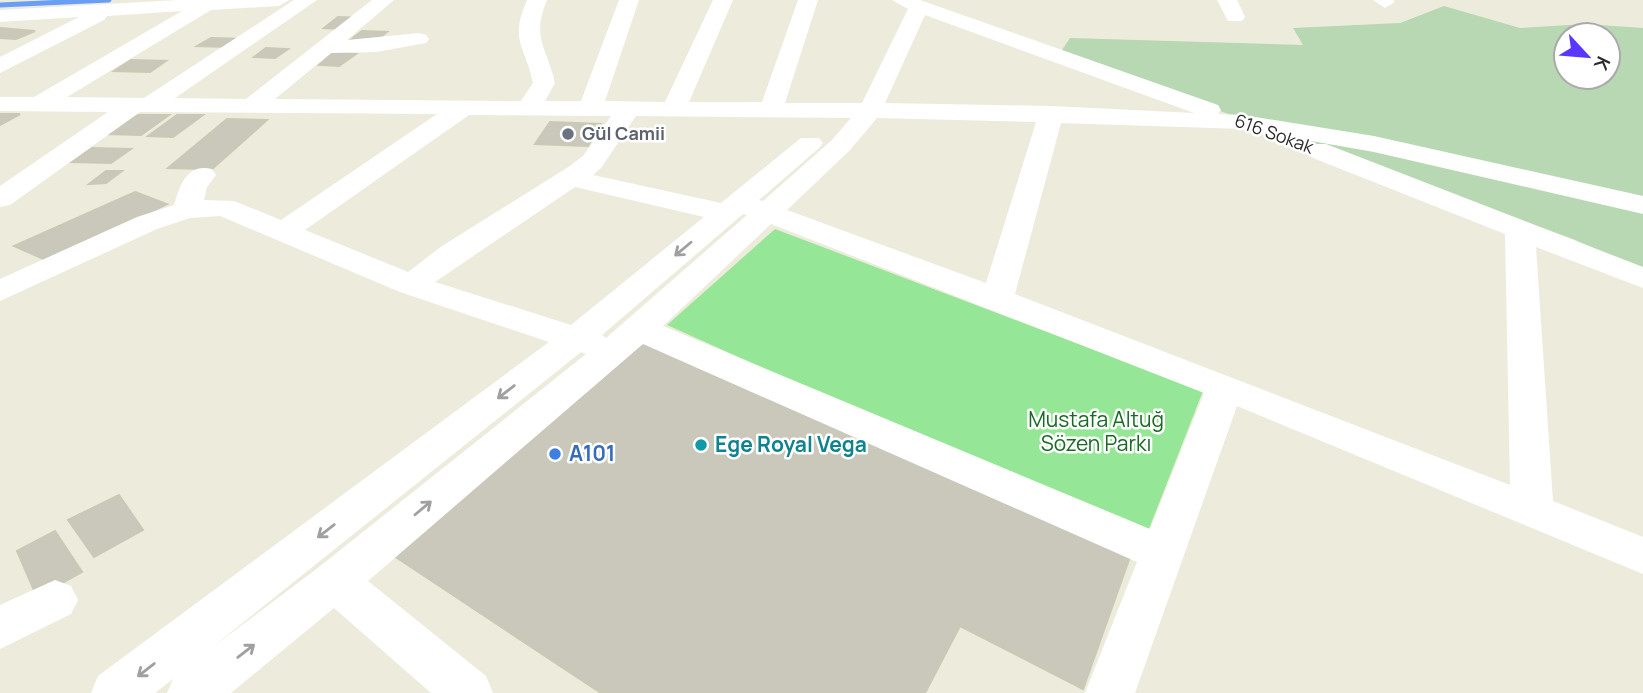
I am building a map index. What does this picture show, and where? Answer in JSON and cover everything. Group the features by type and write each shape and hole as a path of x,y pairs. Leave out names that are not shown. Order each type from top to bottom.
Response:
{"street":[{"path":"6,18 279,0"},
{"path":"0,199 144,103 307,0"},
{"path":"254,104 384,0"},
{"path":"529,107 544,83 525,34 526,21 537,0"},
{"path":"591,107 629,0"},
{"path":"674,108 723,0"},
{"path":"771,110 808,0"},
{"path":"116,693 744,209 841,145 910,3"},
{"name":"616 Sokak","path":"910,3 1243,122 1643,278"},
{"path":"0,127 208,4"},
{"path":"0,66 109,10"},
{"path":"326,47 376,46 419,39"},
{"path":"0,104 144,103 1051,113 1243,122 1374,144 1643,205"},
{"path":"283,232 466,106"},
{"path":"411,285 453,253 576,175 592,162 629,108"},
{"path":"997,301 1051,113"},
{"path":"187,210 193,187 202,175"},
{"path":"576,175 744,209 1225,387 1643,556"},
{"path":"0,291 147,223 187,210 224,207 411,285 576,338 626,340 1164,554"},
{"path":"192,693 335,581 626,340 744,209"},
{"path":"1520,230 1532,512"},
{"path":"1110,693 1225,387"},
{"path":"335,581 468,693"},
{"path":"0,628 55,600"}],"green space":[{"path":"1444,6 1520,28 1552,26 1552,91 1622,91 1622,27 1643,28 1643,270 1573,239 1060,53 1070,38 1303,45 1293,28 1400,23"},
{"name":"Mustafa Altuğ Sözen Parkı","path":"775,229 1203,391 1145,539 667,325"}],"building":[{"path":"338,17 361,18 346,29 324,28"},
{"path":"0,29 35,31 16,39 0,38"},
{"path":"362,31 387,32 374,42 349,41"},
{"path":"211,38 244,39 231,47 197,46"},
{"path":"266,48 288,49 275,58 254,57"},
{"path":"334,52 356,54 339,66 319,65"},
{"path":"131,60 166,61 150,72 114,71"},
{"path":"0,114 20,114 0,125"},
{"path":"138,115 169,115 141,135 107,134"},
{"path":"177,115 203,115 173,137 148,136"},
{"path":"227,119 267,120 212,169 168,168"},
{"name":"Gül Camii","path":"550,122 601,124 588,146 535,144"},
{"path":"92,148 131,149 111,163 72,162"},
{"path":"106,171 122,171 106,183 89,184"},
{"path":"135,192 167,204 48,261 14,246"},
{"name":"Ege Royal Vega","path":"644,338 1131,554 1083,689 960,626 925,693 601,693 388,552"},
{"path":"119,495 143,530 94,557 68,520"},
{"path":"55,531 82,572 37,597 17,551"}],"waterway":[{"path":"0,5 109,0"}],"place":[{"name":"Gül Camii","path":"568,134"},
{"name":"Ege Royal Vega","path":"701,445"},
{"name":"A101","path":"555,454"}]}
